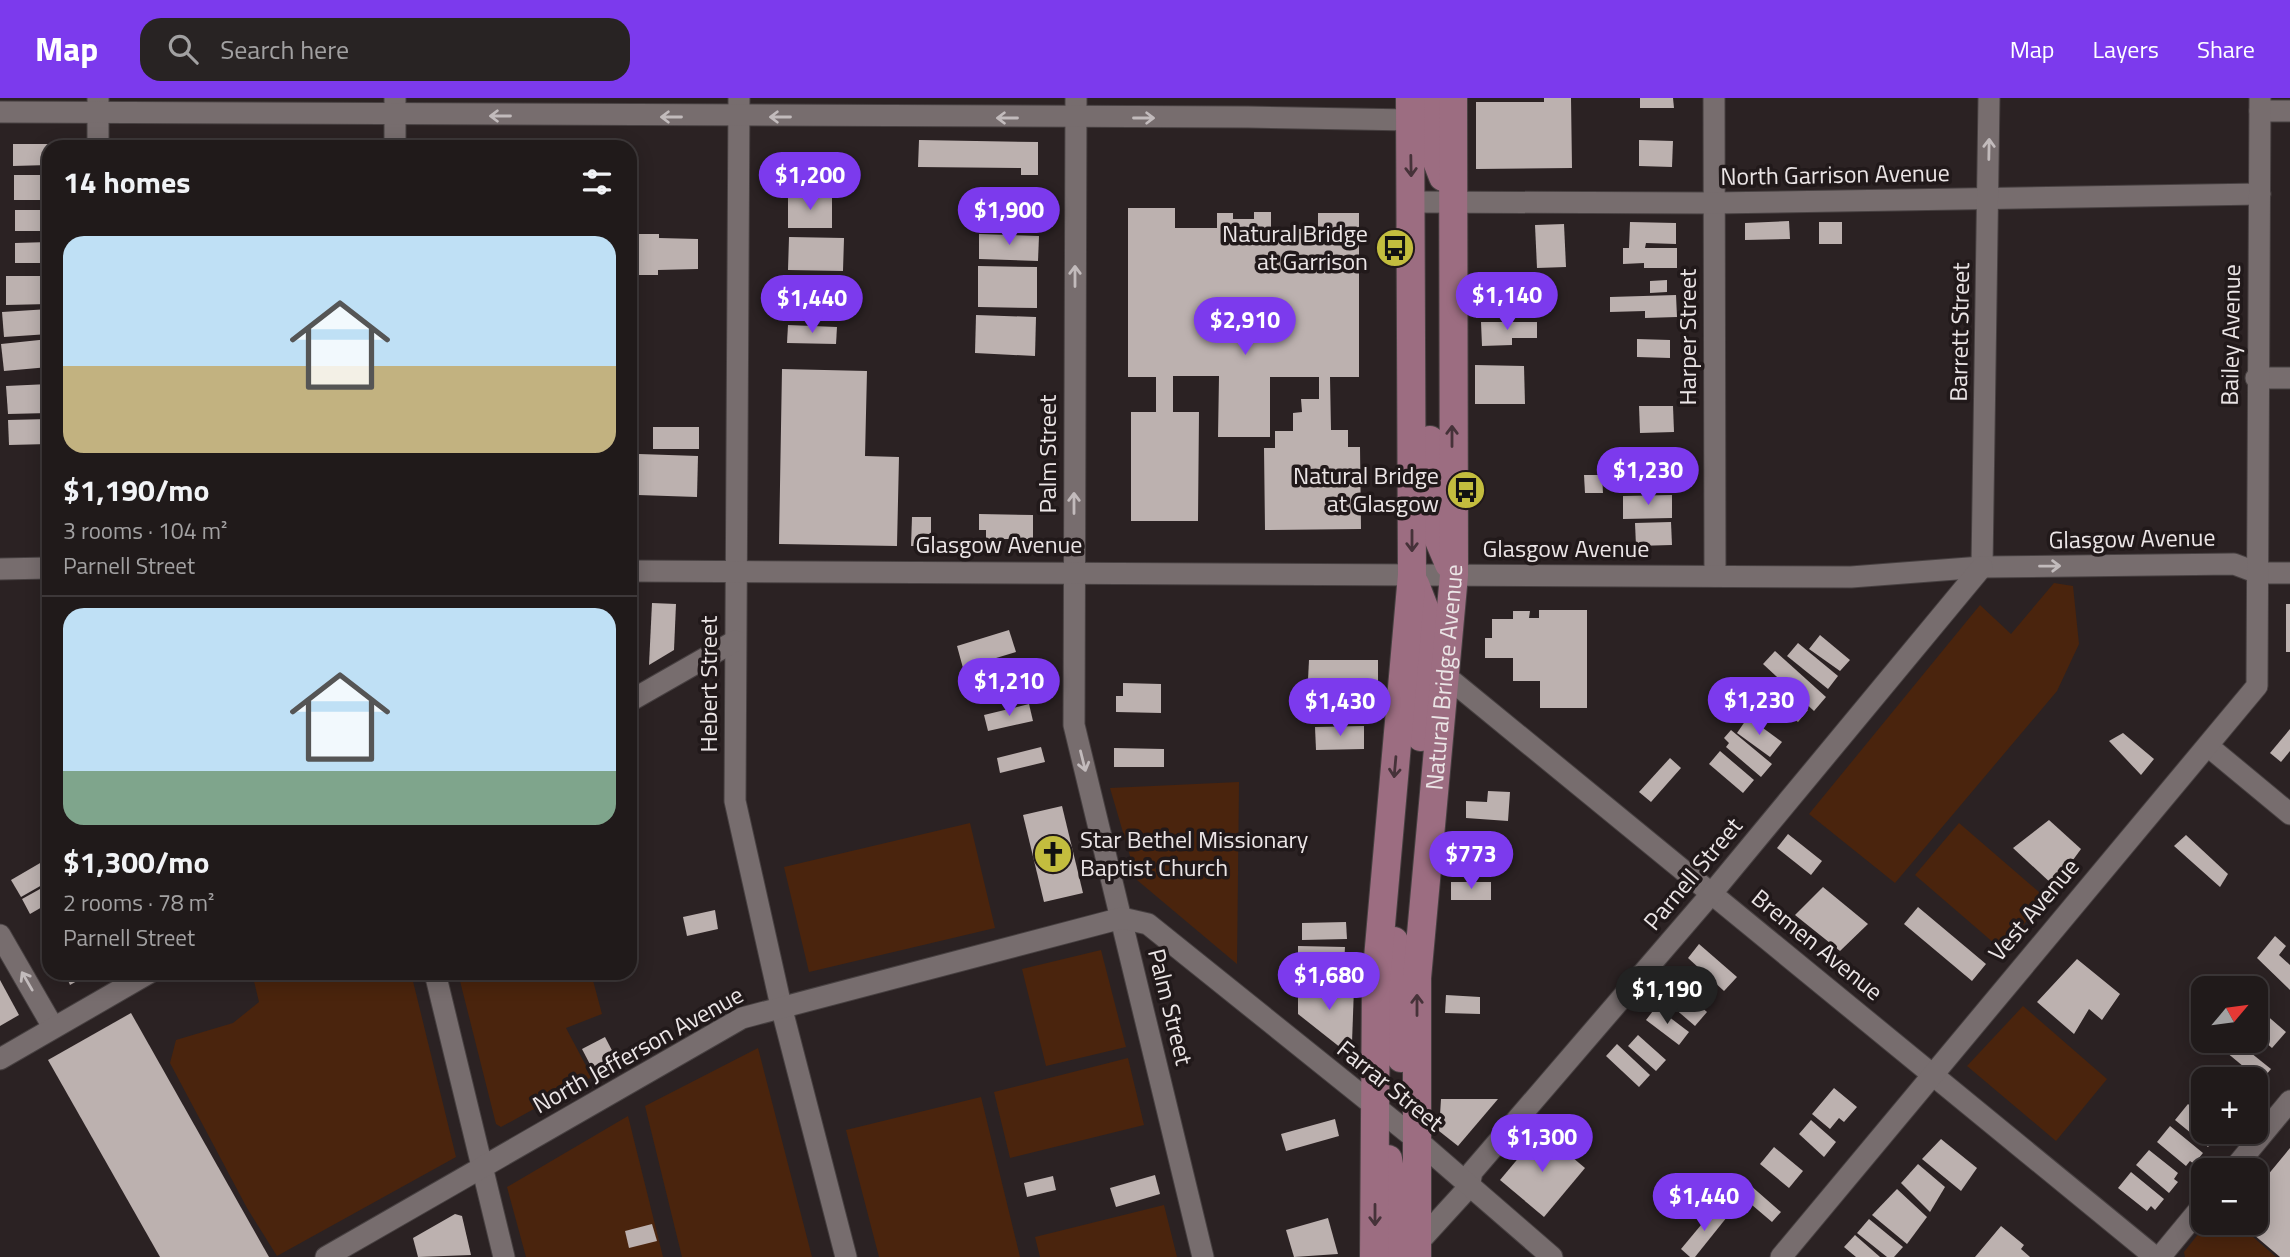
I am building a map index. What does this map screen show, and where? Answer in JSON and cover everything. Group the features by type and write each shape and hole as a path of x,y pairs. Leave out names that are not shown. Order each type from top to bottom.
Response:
{"main road":[{"path":"1432,98 1434,154 1453,202"},
{"name":"Natural Bridge Avenue","path":"1411,1253 1417,1140 1418,978 1454,575 1453,98"},
{"name":"Natural Bridge Avenue","path":"1374,1257 1376,981 1412,575 1410,109"},
{"path":"1411,331 1430,408 1432,524 1454,575"},
{"path":"1412,575 1429,620 1421,738 1433,816"},
{"path":"1386,862 1394,929 1398,1040 1417,1140"},
{"path":"1375,1107 1396,1205 1411,1253"}],"street":[{"name":"Harper Street","path":"1714,98 1715,576"},
{"name":"Barrett Street","path":"1982,567 1989,98"},
{"path":"2260,104 2290,111"},
{"name":"Bailey Avenue","path":"2258,573 2256,378 2260,104"},
{"path":"97,105 98,140"},
{"path":"0,112 97,105 1410,109"},
{"path":"394,107 395,140"},
{"name":"Hebert Street","path":"739,107 735,801 781,1006 846,1257"},
{"name":"Palm Street","path":"1076,108 1074,724 1203,1257"},
{"name":"North Garrison Avenue","path":"1411,202 1714,204 2260,194"},
{"path":"2256,378 2290,378"},
{"name":"Glasgow Avenue","path":"637,571 1073,571 1851,577 1982,567 2234,565 2258,573 2290,573"},
{"name":"Parnell Street","path":"1411,1253 1469,1187 1472,1172 1480,1162 1712,893 1982,567"},
{"path":"0,569 42,568"},
{"name":"Vest Avenue","path":"1781,1257 2257,686 2258,573"},
{"path":"637,697 735,641"},
{"name":"Bremen Avenue","path":"1446,676 2157,1257"},
{"path":"2208,746 2290,814"},
{"name":"North Jefferson Avenue","path":"326,1257 742,1018 1122,918"},
{"name":"Farrar Street","path":"1122,918 1148,924 1417,1140 1552,1257"},
{"path":"0,936 53,1027"},
{"path":"0,1059 133,980"},
{"path":"437,980 504,1257"},
{"path":"2243,1158 2290,1101"},
{"path":"2157,1257 2191,1219"}],"shaded area":[{"path":"2054,583 2073,586 2079,644 2057,691 1895,883 1809,814 1980,605 2011,634"},
{"path":"1239,782 1237,964 1137,880 1110,788"},
{"path":"970,823 995,928 809,972 784,867"},
{"path":"1959,823 2046,898 2002,950 1915,875"},
{"path":"1101,950 1126,1047 1046,1066 1022,969"},
{"path":"254,980 413,980 456,1157 277,1256 247,1208 170,1063 176,1040 233,1023 259,1002"},
{"path":"460,980 593,980 602,1014 566,1028 592,1077 501,1127 496,1124"},
{"path":"2023,1006 2107,1079 2056,1141 1967,1066"},
{"path":"758,1048 812,1257 682,1257 645,1106"},
{"path":"1128,1058 1144,1125 1010,1158 994,1092"},
{"path":"981,1097 1020,1257 879,1257 846,1130"},
{"path":"628,1116 663,1257 526,1257 507,1187"},
{"path":"1164,1205 1177,1257 1040,1257 1035,1237"},
{"path":"2197,1235 2251,1235 2276,1257 2185,1257 2184,1252"}],"building":[{"path":"1544,98 1571,98 1572,168 1476,169 1476,102 1544,102"},
{"path":"1640,98 1673,98 1674,108 1640,108"},
{"path":"919,140 1038,142 1038,175 1021,175 1021,168 918,167"},
{"path":"1639,140 1673,141 1672,167 1639,166"},
{"path":"13,144 42,144 42,165 13,166"},
{"path":"14,175 42,175 42,200 14,200"},
{"path":"788,197 832,197 832,228 788,228"},
{"path":"1128,208 1175,208 1175,228 1217,228 1217,213 1233,213 1233,219 1254,219 1254,212 1271,212 1271,229 1318,229 1318,213 1359,213 1359,377 1330,377 1331,430 1348,430 1348,447 1360,447 1361,529 1265,530 1264,448 1275,448 1275,431 1293,431 1293,413 1302,412 1301,399 1319,399 1319,377 1270,377 1270,437 1218,437 1219,376 1173,376 1173,412 1199,412 1198,521 1131,521 1131,412 1156,412 1156,377 1128,377"},
{"path":"15,210 42,210 42,231 15,231"},
{"path":"1789,221 1790,239 1745,240 1745,223"},
{"path":"1630,222 1676,223 1676,244 1646,243 1645,248 1677,248 1677,268 1644,268 1644,263 1623,264 1623,248 1629,248"},
{"path":"1819,222 1842,222 1842,244 1819,244"},
{"path":"1564,224 1566,267 1537,268 1535,225"},
{"path":"637,234 659,234 659,238 698,239 698,269 658,270 658,275 637,275"},
{"path":"979,234 1039,236 1038,261 979,259"},
{"path":"789,237 844,238 843,271 788,270"},
{"path":"42,242 42,263 15,263 15,243"},
{"path":"978,266 1037,267 1037,308 978,307"},
{"path":"6,276 42,276 42,304 6,305"},
{"path":"1667,280 1667,292 1650,293 1650,281"},
{"path":"790,282 839,282 839,314 790,314"},
{"path":"1676,295 1677,317 1645,318 1645,311 1610,312 1610,297"},
{"path":"1476,297 1492,297 1492,305 1524,305 1524,318 1476,318"},
{"path":"42,309 42,334 4,337 2,312"},
{"path":"976,315 1036,317 1035,356 975,353"},
{"path":"1481,322 1537,322 1537,338 1512,338 1512,345 1482,346"},
{"path":"788,325 837,327 836,344 787,343"},
{"path":"1637,339 1670,340 1670,358 1637,357"},
{"path":"42,340 42,368 4,371 1,344"},
{"path":"1475,365 1524,366 1525,404 1475,404"},
{"path":"782,369 867,371 865,456 899,457 897,546 779,544"},
{"path":"42,384 42,413 8,414 6,386"},
{"path":"1639,406 1673,406 1674,432 1640,433"},
{"path":"42,419 42,444 9,445 8,420"},
{"path":"653,427 699,427 699,449 653,449"},
{"path":"639,454 698,456 697,497 638,495"},
{"path":"1584,475 1602,475 1603,493 1585,493"},
{"path":"1672,495 1672,518 1623,519 1623,496"},
{"path":"979,514 1033,515 1033,539 986,539 986,530 979,530"},
{"path":"912,517 931,517 931,546 911,546"},
{"path":"1671,522 1672,545 1636,546 1635,523"},
{"path":"652,603 676,604 674,650 649,665"},
{"path":"2286,604 2290,604 2290,652 2286,652"},
{"path":"1539,610 1587,610 1587,708 1540,708 1540,681 1513,681 1513,658 1485,658 1485,638 1492,638 1492,619 1513,619 1513,611 1530,611 1529,618 1539,618"},
{"path":"1009,630 1016,652 963,668 957,646"},
{"path":"1820,635 1850,660 1840,671 1809,649"},
{"path":"1798,643 1838,676 1828,689 1787,656"},
{"path":"1775,651 1826,697 1814,711 1763,664"},
{"path":"1309,660 1378,660 1378,681 1308,680"},
{"path":"1123,683 1161,684 1161,713 1116,712 1116,696 1123,696"},
{"path":"1309,683 1374,683 1373,703 1308,698"},
{"path":"1775,683 1808,710 1798,722 1784,711 1780,716 1761,701"},
{"path":"1029,704 1033,721 988,731 984,715"},
{"path":"1748,717 1782,742 1770,757 1737,733"},
{"path":"1364,726 1364,749 1316,750 1315,727"},
{"path":"2290,729 2290,751 2281,762 2270,753"},
{"path":"1731,730 1772,764 1761,777 1726,747 1729,743 1724,738"},
{"path":"2123,733 2154,759 2141,775 2109,741"},
{"path":"1041,747 1045,762 1000,773 997,758"},
{"path":"1114,748 1164,749 1164,767 1114,767"},
{"path":"1720,751 1754,780 1743,793 1709,764"},
{"path":"1670,758 1681,768 1651,802 1639,792"},
{"path":"1488,791 1510,792 1508,821 1466,818 1466,801 1487,802"},
{"name":"Star Bethel Missionary Baptist Church","path":"1062,806 1083,893 1044,902 1023,815"},
{"path":"2049,820 2081,849 2054,886 2013,848"},
{"path":"1788,834 1822,861 1811,875 1777,848"},
{"path":"2186,835 2228,874 2220,887 2174,846"},
{"path":"42,862 42,885 21,897 11,880"},
{"path":"1451,882 1491,882 1491,900 1451,900"},
{"path":"1823,887 1868,924 1840,951 1795,915"},
{"path":"42,888 42,907 30,914 22,899"},
{"path":"1918,907 1986,964 1972,981 1904,924"},
{"path":"715,910 718,929 687,936 683,917"},
{"path":"1346,922 1347,939 1302,940 1302,923"},
{"path":"2275,936 2286,946 2279,955 2290,965 2290,990 2257,958"},
{"path":"1699,944 1737,977 1724,991 1688,958"},
{"path":"1298,946 1345,947 1344,965 1298,963"},
{"path":"2077,959 2120,994 2102,1020 2089,1009 2074,1034 2037,1002"},
{"path":"0,980 19,1015 0,1026"},
{"path":"1671,981 1707,1012 1695,1026 1659,995"},
{"path":"1298,987 1354,987 1352,1043 1341,1048 1298,1014"},
{"path":"1446,995 1480,997 1480,1014 1445,1013"},
{"path":"1656,1007 1689,1032 1679,1045 1646,1020"},
{"path":"131,1013 269,1257 160,1257 48,1060"},
{"path":"2268,1016 2286,1032 2272,1048 2268,1044"},
{"path":"1638,1035 1666,1060 1656,1071 1628,1046"},
{"path":"605,1037 617,1060 594,1072 582,1049"},
{"path":"1617,1044 1650,1075 1639,1087 1606,1056"},
{"path":"2228,1054 2252,1054 2271,1069 2268,1073 2268,1067 2244,1067"},
{"path":"1834,1088 1857,1107 1844,1122 1839,1118 1830,1129 1812,1114"},
{"path":"1441,1099 1498,1099 1458,1146 1439,1131"},
{"path":"2188,1104 2191,1107 2191,1133 2175,1120"},
{"path":"1335,1119 1339,1136 1286,1151 1281,1134"},
{"path":"1811,1120 1836,1142 1824,1157 1799,1134"},
{"path":"2170,1126 2203,1153 2199,1158 2191,1158 2186,1166 2157,1142"},
{"path":"1541,1131 1585,1168 1544,1217 1500,1180"},
{"path":"1941,1139 1977,1168 1961,1191 1922,1159"},
{"path":"1774,1147 1803,1171 1789,1188 1760,1164"},
{"path":"2290,1148 2290,1257 2280,1257 2254,1235 2268,1235 2268,1175"},
{"path":"2149,1150 2178,1173 2174,1179 2178,1182 2169,1193 2136,1165"},
{"path":"1918,1164 1945,1187 1930,1212 1901,1183"},
{"path":"2131,1172 2164,1199 2155,1210 2151,1206 2147,1211 2118,1188"},
{"path":"1155,1175 1160,1194 1116,1207 1110,1188"},
{"path":"1053,1176 1056,1190 1027,1197 1024,1183"},
{"path":"1750,1185 1781,1212 1772,1222 1752,1205 1746,1211 1736,1202"},
{"path":"1897,1189 1927,1217 1907,1244 1872,1215"},
{"path":"1716,1207 1727,1217 1695,1257 1690,1257 1681,1249"},
{"path":"455,1214 462,1216 471,1255 418,1257 413,1238"},
{"path":"1328,1218 1338,1254 1294,1257 1286,1230"},
{"path":"1869,1219 1903,1247 1894,1257 1887,1257 1857,1233"},
{"path":"652,1224 657,1241 629,1248 625,1231"},
{"path":"2001,1226 2024,1245 2021,1249 2030,1257 1975,1257"},
{"path":"1855,1235 1880,1257 1856,1257 1844,1247"}],"place":[{"name":"Natural Bridge at Garrison","path":"1395,248"},
{"name":"Natural Bridge at Glasgow","path":"1466,490"},
{"name":"Star Bethel Missionary Baptist Church","path":"1053,854"}]}
